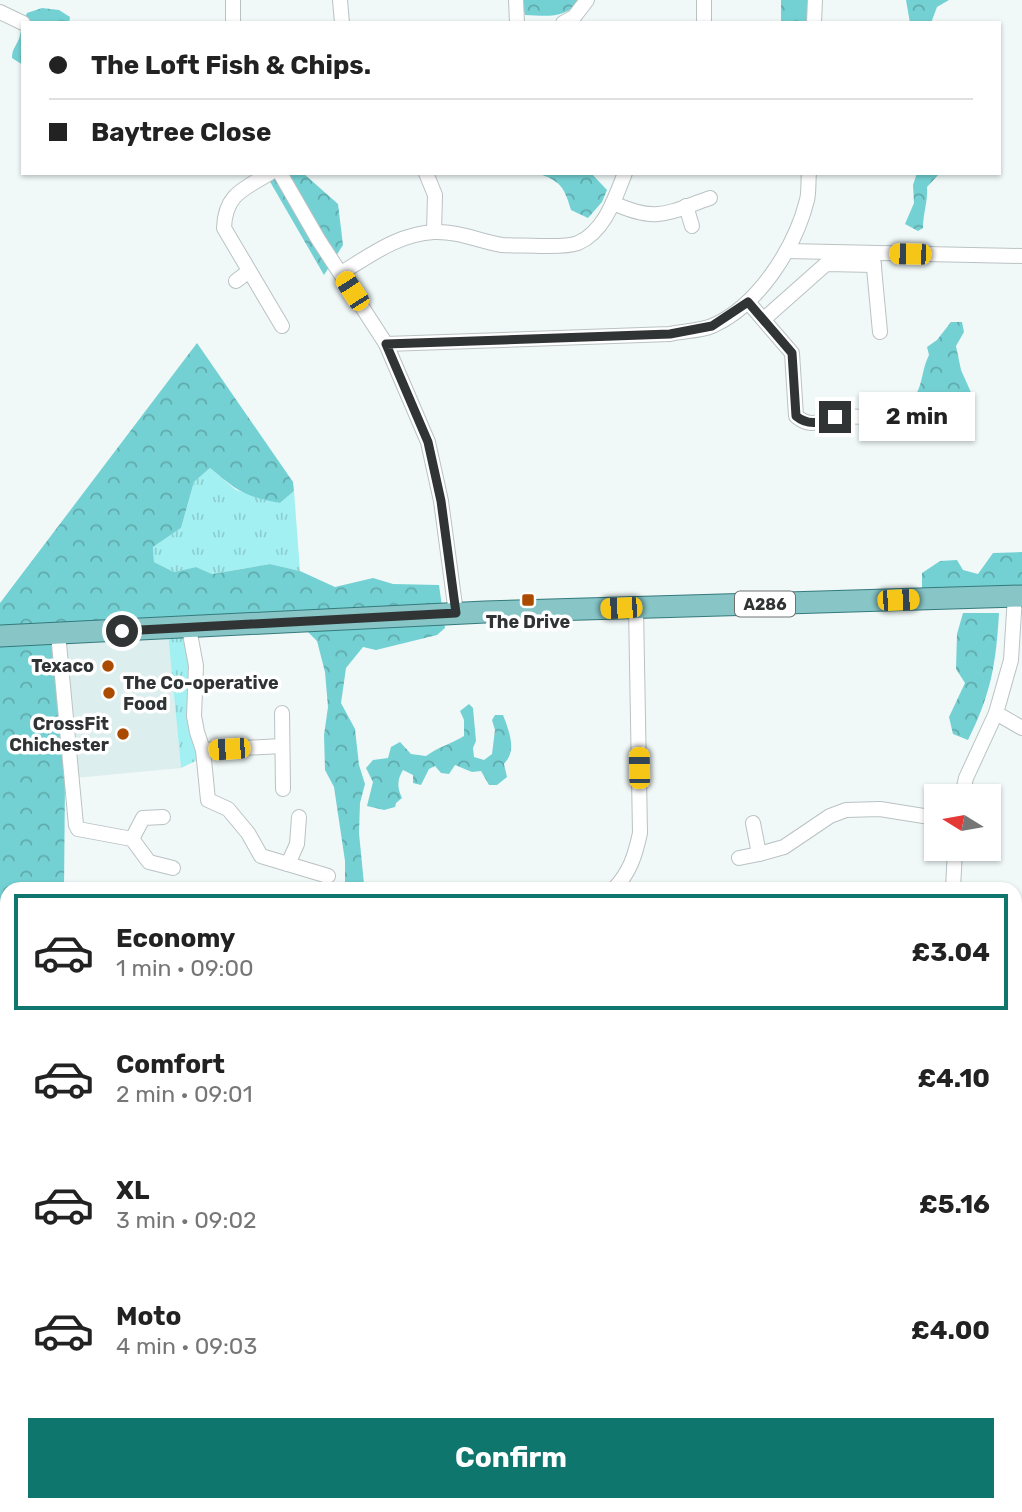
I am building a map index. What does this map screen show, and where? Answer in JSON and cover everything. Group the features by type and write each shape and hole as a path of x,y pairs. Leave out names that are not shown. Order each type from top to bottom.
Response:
{"main road":[{"name":"A286","path":"0,636 456,613 1019,596"}],"street":[{"path":"233,0 233,21"},
{"path":"340,0 342,21"},
{"path":"516,0 517,21"},
{"path":"567,21 574,17 587,0"},
{"path":"704,0 704,21"},
{"path":"814,21 815,0"},
{"path":"0,12 21,22"},
{"path":"267,175 237,193 225,213 224,228 282,326"},
{"path":"281,175 318,239 386,344 428,442 441,501 456,613"},
{"path":"427,175 435,195 434,232"},
{"path":"341,273 391,242 410,235 434,232 458,233 503,245 577,244 595,232 613,204 624,175"},
{"path":"386,344 670,334 712,326 748,302 777,268 787,251 807,199 808,175"},
{"path":"613,204 637,214 659,215 710,198"},
{"path":"686,206 692,226"},
{"path":"787,251 873,259"},
{"path":"764,320 826,264 873,259 1022,256"},
{"path":"873,259 880,332"},
{"path":"236,281 249,271"},
{"path":"748,302 792,353 796,416 804,422 821,423 835,417 873,417"},
{"path":"966,784 996,713 1011,660 1019,596"},
{"path":"620,882 635,857 640,833 636,607"},
{"path":"189,628 196,666 194,716 203,750 208,800 228,809 248,833 261,856 327,876"},
{"path":"58,633 76,825 78,829 132,839 149,862 173,868"},
{"path":"282,713 284,789"},
{"path":"996,713 1022,728"},
{"path":"203,750 282,746"},
{"path":"739,858 784,847 830,816 846,810 880,809 924,816"},
{"path":"132,839 142,818 163,817"},
{"path":"288,864 297,844 299,817"},
{"path":"753,823 758,854"},
{"path":"953,882 954,861"}],"shaded area":[{"path":"168,634 181,768 75,778 62,638"}],"green space":[{"path":"522,0 581,0 562,13 541,16 525,15"},
{"path":"781,0 807,0 807,21 781,21"},
{"path":"906,0 949,0 937,7 932,21 910,21"},
{"path":"42,8 59,10 70,17 69,21 24,21 27,13"},
{"path":"21,30 21,64 12,58"},
{"path":"266,175 305,175 338,204 343,245 324,275"},
{"path":"542,175 593,175 607,190 602,202 588,218 571,210 563,190"},
{"path":"916,175 938,175 927,187 923,228 918,231 905,224 914,203 913,185"},
{"path":"951,322 962,322 964,332 956,346 961,370 973,397 966,416 949,425 942,441 902,440 901,421 919,388 929,355 927,347 937,340"},
{"path":"197,343 293,482 294,491 280,503 258,498 234,487 210,468 194,482 181,528 153,547 154,562 174,572 196,567 212,574 270,564 300,571 335,587 373,578 393,584 439,585 445,628 437,635 376,650 363,647 346,668 341,703 355,729 359,765 365,784 360,803 359,833 364,882 345,882 345,861 334,787 325,770 324,735 328,707 325,672 317,641 305,629 0,629 0,603"},
{"path":"210,468 236,490 280,503 294,491 300,571 270,564 212,574 196,567 174,572 154,562 153,547 181,528 194,482"},
{"path":"1022,552 1022,590 922,593 922,573 940,561 957,560 963,570 978,574 993,553"},
{"path":"963,613 999,613 991,678 968,740 953,734 949,717 965,683 956,669 957,634"},
{"path":"179,633 188,647 200,759 181,768 168,634"},
{"path":"55,639 65,779 64,882 0,882 0,643"},
{"path":"469,704 473,708 476,741 473,748 474,757 484,760 492,754 495,730 492,720 495,715 503,715 511,745 510,755 504,764 507,777 497,785 489,785 481,771 472,772 455,765 449,774 441,773 435,766 429,769 421,785 413,783 413,775 403,770 398,784 402,798 395,807 384,810 367,806 373,782 366,768 373,760 388,758 391,747 400,742 411,754 426,756 464,736 464,720 460,711"}],"place":[{"name":"The Drive","path":"528,600"},
{"name":"Texaco","path":"108,666"},
{"name":"The Co-operative Food","path":"109,693"},
{"name":"CrossFit Chichester","path":"123,734"}],"route":[{"path":"122,631 456,613 441,501 428,442 386,344 670,334 712,326 748,302 792,353 796,416 804,422 821,423 835,417"}]}
